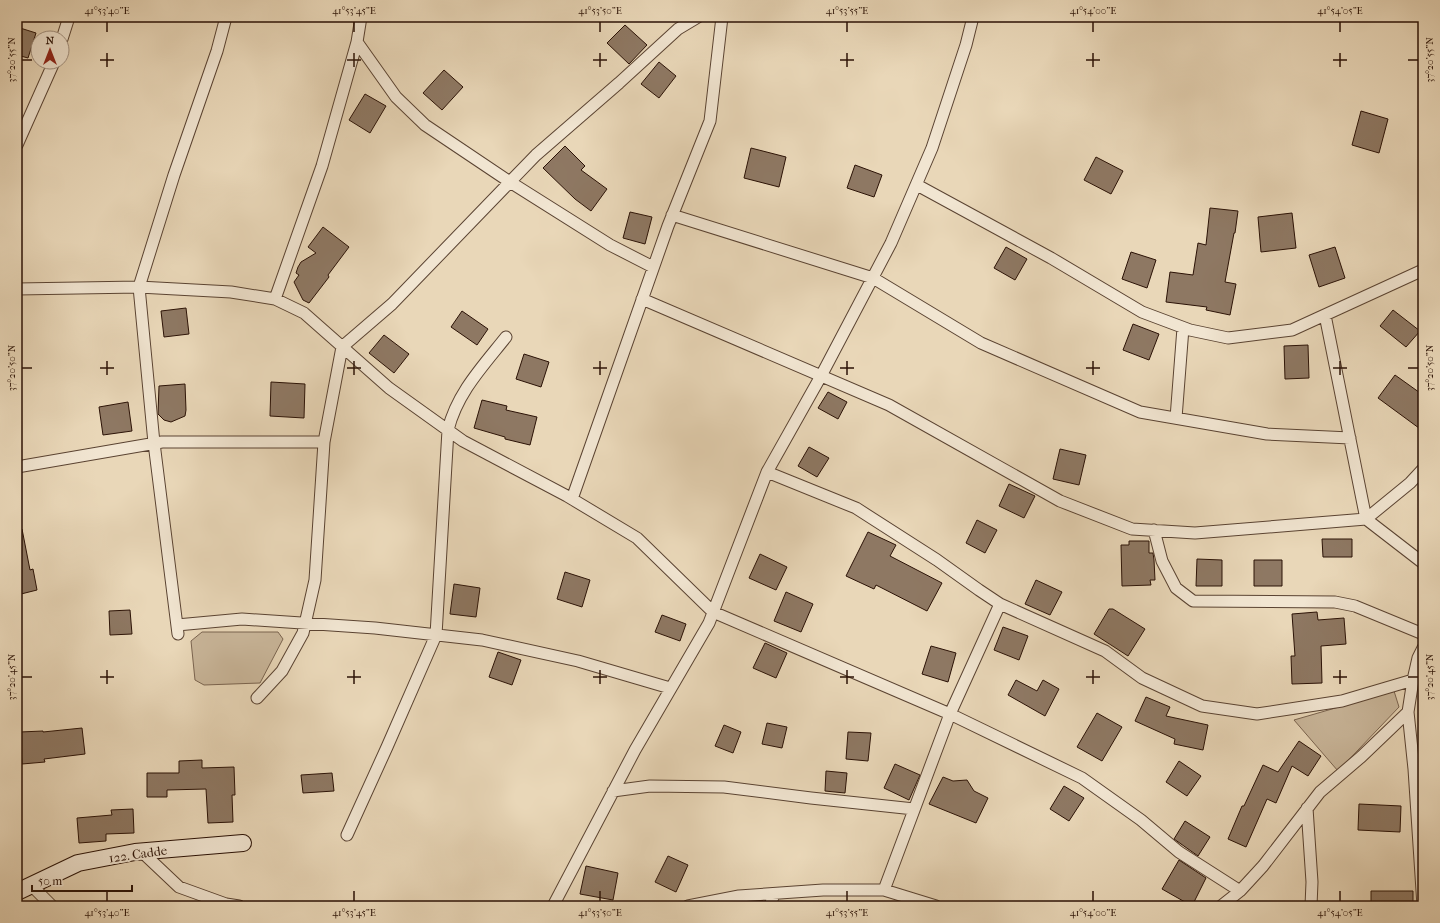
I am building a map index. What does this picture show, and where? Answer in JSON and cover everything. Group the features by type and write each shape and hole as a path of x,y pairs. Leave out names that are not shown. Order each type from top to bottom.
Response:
{"street":[{"path":"65,30 69,17"},
{"path":"226,17 217,51 174,175 139,287 154,443 177,629 242,619 375,628 482,640 578,661 670,688"},
{"path":"275,299 322,166 357,42 361,17"},
{"path":"257,698 282,671 303,633 316,580 324,442 342,347 392,304 536,155 620,83 678,29 698,17"},
{"path":"572,499 672,215 710,121 722,17"},
{"path":"553,906 634,750 709,623 767,472 821,376 891,244 935,141 966,45 973,17"},
{"path":"357,42 396,97 425,125 510,182 610,245 653,268"},
{"path":"17,145 50,70"},
{"path":"916,185 1051,258 1142,312 1183,328 1228,338 1292,330 1423,270"},
{"path":"672,215 873,278 982,343 1140,412 1267,434 1350,438"},
{"path":"17,289 139,287 232,292 275,299 304,313 389,388 463,441 572,499 637,538 713,612 950,714 1082,778 1141,820 1179,852 1240,891"},
{"path":"642,299 889,405 1060,501 1132,529 1195,533 1366,519 1410,483 1423,469"},
{"path":"1325,315 1366,519 1423,563"},
{"path":"1176,418 1183,328"},
{"path":"346,835 387,747 436,635 448,430 452,414 472,379 506,337"},
{"path":"17,467 162,442 324,442"},
{"path":"767,472 856,508 937,560 1000,604 1104,651 1142,678 1202,706 1256,714 1342,701 1413,680"},
{"path":"1154,530 1162,561 1176,588 1193,601 1335,602 1355,606 1423,634"},
{"path":"884,890 950,714 1000,604"},
{"path":"1423,648 1418,658 1408,712 1414,769 1423,906"},
{"path":"1221,906 1240,891 1263,866 1320,792 1361,757 1408,712"},
{"path":"613,792 650,786 724,787 914,809"},
{"path":"1307,808 1312,882 1311,906"},
{"name":"122. Cadde","path":"24,889 78,863 142,852 243,843"},
{"path":"142,852 179,887 226,904 239,906"},
{"path":"24,889 52,906"},
{"path":"688,906 739,896 823,890 884,890 909,902 936,906"},
{"path":"770,906 774,894"}],"shaded area":[{"path":"202,632 278,632 283,639 260,683 204,685 195,680 191,641"},
{"path":"1394,691 1399,707 1338,771 1294,720"}],"building":[{"path":"625,25 647,45 629,64 607,43"},
{"path":"17,27 30,31 30,52 28,58 17,55"},
{"path":"659,62 676,76 659,98 641,84"},
{"path":"444,70 463,87 442,110 423,93"},
{"path":"365,94 386,106 370,133 349,120"},
{"path":"1361,111 1388,119 1379,153 1352,145"},
{"path":"565,146 585,166 581,170 607,189 591,211 575,199 543,168"},
{"path":"751,148 786,157 779,187 744,178"},
{"path":"1096,157 1123,171 1111,194 1084,180"},
{"path":"855,165 882,175 874,197 847,188"},
{"path":"1210,208 1238,211 1225,282 1236,284 1230,315 1206,310 1207,307 1166,302 1170,272 1193,275 1198,243 1206,245"},
{"path":"630,212 652,217 645,244 623,238"},
{"path":"1292,213 1296,248 1261,252 1258,217"},
{"path":"323,227 349,247 309,303 303,300 294,282 299,275 296,273 301,262 316,253 308,247"},
{"path":"1006,247 1027,259 1015,280 994,268"},
{"path":"1335,247 1345,278 1319,287 1309,255"},
{"path":"1131,252 1156,260 1147,288 1122,279"},
{"path":"186,308 189,334 164,337 161,311"},
{"path":"1393,310 1420,331 1406,347 1380,326"},
{"path":"462,311 488,329 477,345 451,327"},
{"path":"1133,324 1159,334 1149,360 1123,350"},
{"path":"384,335 409,354 394,373 369,353"},
{"path":"1308,345 1309,378 1285,379 1284,346"},
{"path":"524,354 549,362 541,387 516,379"},
{"path":"1395,375 1423,395 1423,431 1378,398"},
{"path":"271,382 305,384 304,418 270,416"},
{"path":"185,384 185,416 171,422 164,420 158,414 159,386"},
{"path":"828,392 847,402 838,419 818,408"},
{"path":"482,400 507,406 506,410 537,417 530,445 505,439 505,437 474,428"},
{"path":"128,402 132,431 103,435 99,407"},
{"path":"809,447 829,458 817,477 798,466"},
{"path":"1060,449 1086,455 1079,485 1053,479"},
{"path":"1009,484 1035,496 1024,518 999,506"},
{"path":"977,520 997,530 985,553 966,543"},
{"path":"22,529 30,570 33,569 37,590 17,595 17,530"},
{"path":"868,532 896,545 890,556 942,583 927,611 876,585 874,589 846,576"},
{"path":"1322,539 1352,539 1352,557 1323,557"},
{"path":"1129,541 1149,541 1149,553 1153,553 1155,580 1150,580 1151,585 1122,586 1121,545 1129,545"},
{"path":"760,554 787,567 776,590 749,578"},
{"path":"1197,559 1222,560 1222,586 1196,586"},
{"path":"1254,560 1282,560 1282,586 1254,586"},
{"path":"565,572 590,580 582,607 557,599"},
{"path":"1036,580 1062,592 1050,615 1025,604"},
{"path":"454,584 480,588 476,617 450,614"},
{"path":"786,592 813,604 801,632 774,621"},
{"path":"1109,609 1113,609 1145,629 1128,656 1094,634"},
{"path":"130,610 132,634 110,635 109,611"},
{"path":"1317,612 1318,620 1344,618 1346,644 1321,646 1322,683 1292,684 1291,656 1295,656 1292,614"},
{"path":"662,615 686,624 680,641 655,632"},
{"path":"1003,627 1028,636 1019,660 994,650"},
{"path":"765,643 787,653 776,678 753,668"},
{"path":"931,646 956,653 948,682 922,674"},
{"path":"498,652 521,660 512,685 489,677"},
{"path":"1016,680 1037,691 1043,680 1059,689 1045,716 1008,695"},
{"path":"1146,697 1170,707 1166,716 1208,725 1203,750 1174,744 1175,739 1135,721"},
{"path":"1097,713 1122,727 1102,761 1077,747"},
{"path":"767,723 787,727 782,748 762,744"},
{"path":"724,725 741,732 733,753 715,746"},
{"path":"82,728 85,754 44,759 45,762 22,764 20,732 43,732"},
{"path":"848,732 871,733 868,761 846,759"},
{"path":"1299,741 1321,756 1308,776 1292,766 1276,803 1267,799 1246,847 1228,839 1242,806 1244,806 1263,765 1278,772"},
{"path":"202,760 202,768 234,767 235,795 232,795 233,822 208,823 206,789 167,790 167,797 147,797 147,773 179,773 179,761"},
{"path":"1179,761 1201,776 1187,796 1166,782"},
{"path":"895,764 920,775 909,800 884,788"},
{"path":"826,771 847,773 845,793 825,791"},
{"path":"332,773 334,791 303,793 301,775"},
{"path":"943,777 953,781 967,780 974,791 988,798 976,823 929,804"},
{"path":"1064,786 1084,798 1069,821 1050,809"},
{"path":"1359,804 1401,806 1400,832 1358,830"},
{"path":"133,809 134,833 106,834 106,841 79,843 77,818 112,815 111,810"},
{"path":"1185,821 1210,837 1198,856 1174,839"},
{"path":"668,856 688,865 676,892 655,882"},
{"path":"1179,860 1206,878 1192,906 1162,889"},
{"path":"586,866 618,873 613,900 580,894"},
{"path":"1371,891 1413,891 1413,906 1371,906"}]}
